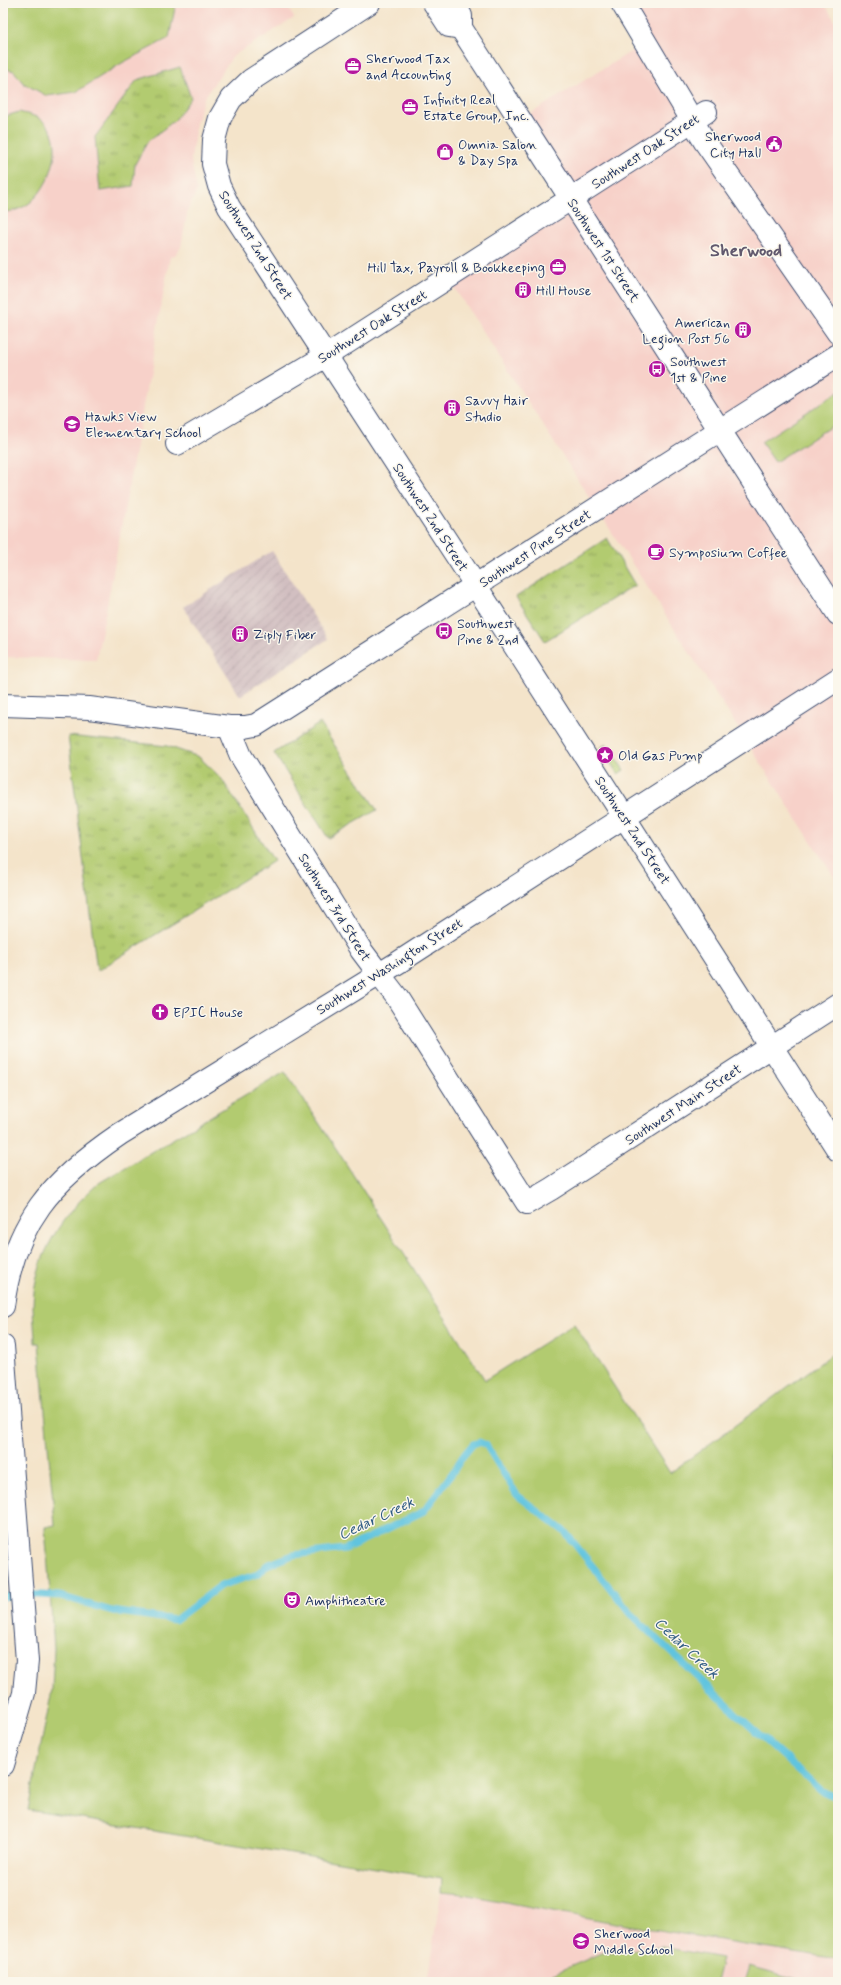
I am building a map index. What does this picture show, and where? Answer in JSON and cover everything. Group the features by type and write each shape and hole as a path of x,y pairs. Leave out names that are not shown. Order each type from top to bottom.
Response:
{"street":[{"name":"Southwest 2nd Street","path":"369,3 251,80 230,99 220,118 214,140 213,164 219,186 229,207 476,586 773,1046 838,1150"},
{"name":"Southwest 1st Street","path":"434,3 449,26 461,28"},
{"name":"Southwest 1st Street","path":"454,3 461,16 461,28 838,614"},
{"path":"622,3 699,116 838,333"},
{"name":"Southwest Oak Street","path":"177,444 326,356 699,116"},
{"name":"Southwest Pine Street","path":"3,705 89,708 245,728 266,721 719,429 838,355"},
{"name":"Southwest Washington Street","path":"3,1306 13,1262 25,1230 46,1197 80,1163 120,1134 379,974 838,679"},
{"name":"Southwest 3rd Street","path":"229,727 241,756 361,950 396,996 527,1203"},
{"name":"Southwest Main Street","path":"527,1203 838,1004"},
{"path":"3,1346 27,1643 24,1692 3,1765"}],"shaded area":[{"name":"Hawks View Elementary School","path":"3,3 286,3 294,18 233,56 204,98 196,123 191,160 197,191 188,209 181,247 175,255 170,257 96,660 3,657"},
{"path":"622,3 824,3 838,26 838,883 448,278 571,199 520,120 645,43"},
{"path":"272,551 328,639 240,696 183,607"},
{"name":"Sherwood Middle School","path":"441,1892 463,1894 621,1924 838,1959 838,1982 427,1982"}],"green space":[{"path":"3,3 176,3 169,38 122,63 76,92 47,96 23,83 14,71 3,68"},
{"path":"180,67 191,98 175,120 148,141 135,164 133,186 100,191 95,137 137,80"},
{"path":"19,112 40,119 49,127 55,148 54,160 46,183 32,201 26,206 3,212 3,117"},
{"path":"838,392 838,422 775,462 761,442"},
{"path":"607,538 635,585 545,641 516,597"},
{"path":"320,723 377,810 328,838 274,753"},
{"path":"68,736 167,746 199,757 221,778 274,861 97,971"},
{"path":"606,744 624,770 618,774 600,748"},
{"path":"285,1072 485,1380 574,1324 670,1473 838,1350 838,1959 621,1924 463,1894 441,1892 442,1879 28,1810 52,1690 54,1648 45,1527 55,1525 39,1343 35,1343 33,1311 35,1288 39,1270 52,1238 62,1223 73,1208 99,1183"},
{"path":"662,1947 722,1958 716,1982 540,1982 546,1977 602,1953"},
{"path":"749,1966 808,1982 744,1982"}],"waterway":[{"name":"Cedar Creek","path":"3,1597 20,1594 60,1596 112,1611 175,1620 220,1586 258,1574 267,1565 293,1555 345,1549 424,1511 463,1456 473,1444 479,1442 486,1445 517,1495 565,1532 631,1614 742,1719 822,1791 838,1798"}],"place":[{"name":"Sherwood Tax and Accounting","path":"353,66"},
{"name":"Infinity Real Estate Group, Inc.","path":"410,107"},
{"name":"Sherwood City Hall","path":"774,144"},
{"name":"Omnia Salon & Day Spa","path":"445,152"},
{"name":"Hill Tax, Payroll & Bookkeeping","path":"558,267"},
{"name":"Hill House","path":"523,290"},
{"name":"American Legion Post 56","path":"743,330"},
{"name":"Southwest 1st & Pine","path":"657,369"},
{"name":"Savvy Hair Studio","path":"452,408"},
{"name":"Hawks View Elementary School","path":"72,424"},
{"name":"Symposium Coffee","path":"656,552"},
{"name":"Southwest Pine & 2nd","path":"444,631"},
{"name":"Ziply Fiber","path":"240,634"},
{"name":"Old Gas Pump","path":"605,755"},
{"name":"EPIC House","path":"160,1012"},
{"name":"Amphitheatre","path":"292,1600"},
{"name":"Sherwood Middle School","path":"581,1941"}],"district":[{"name":"Sherwood","path":"746,250"}]}
